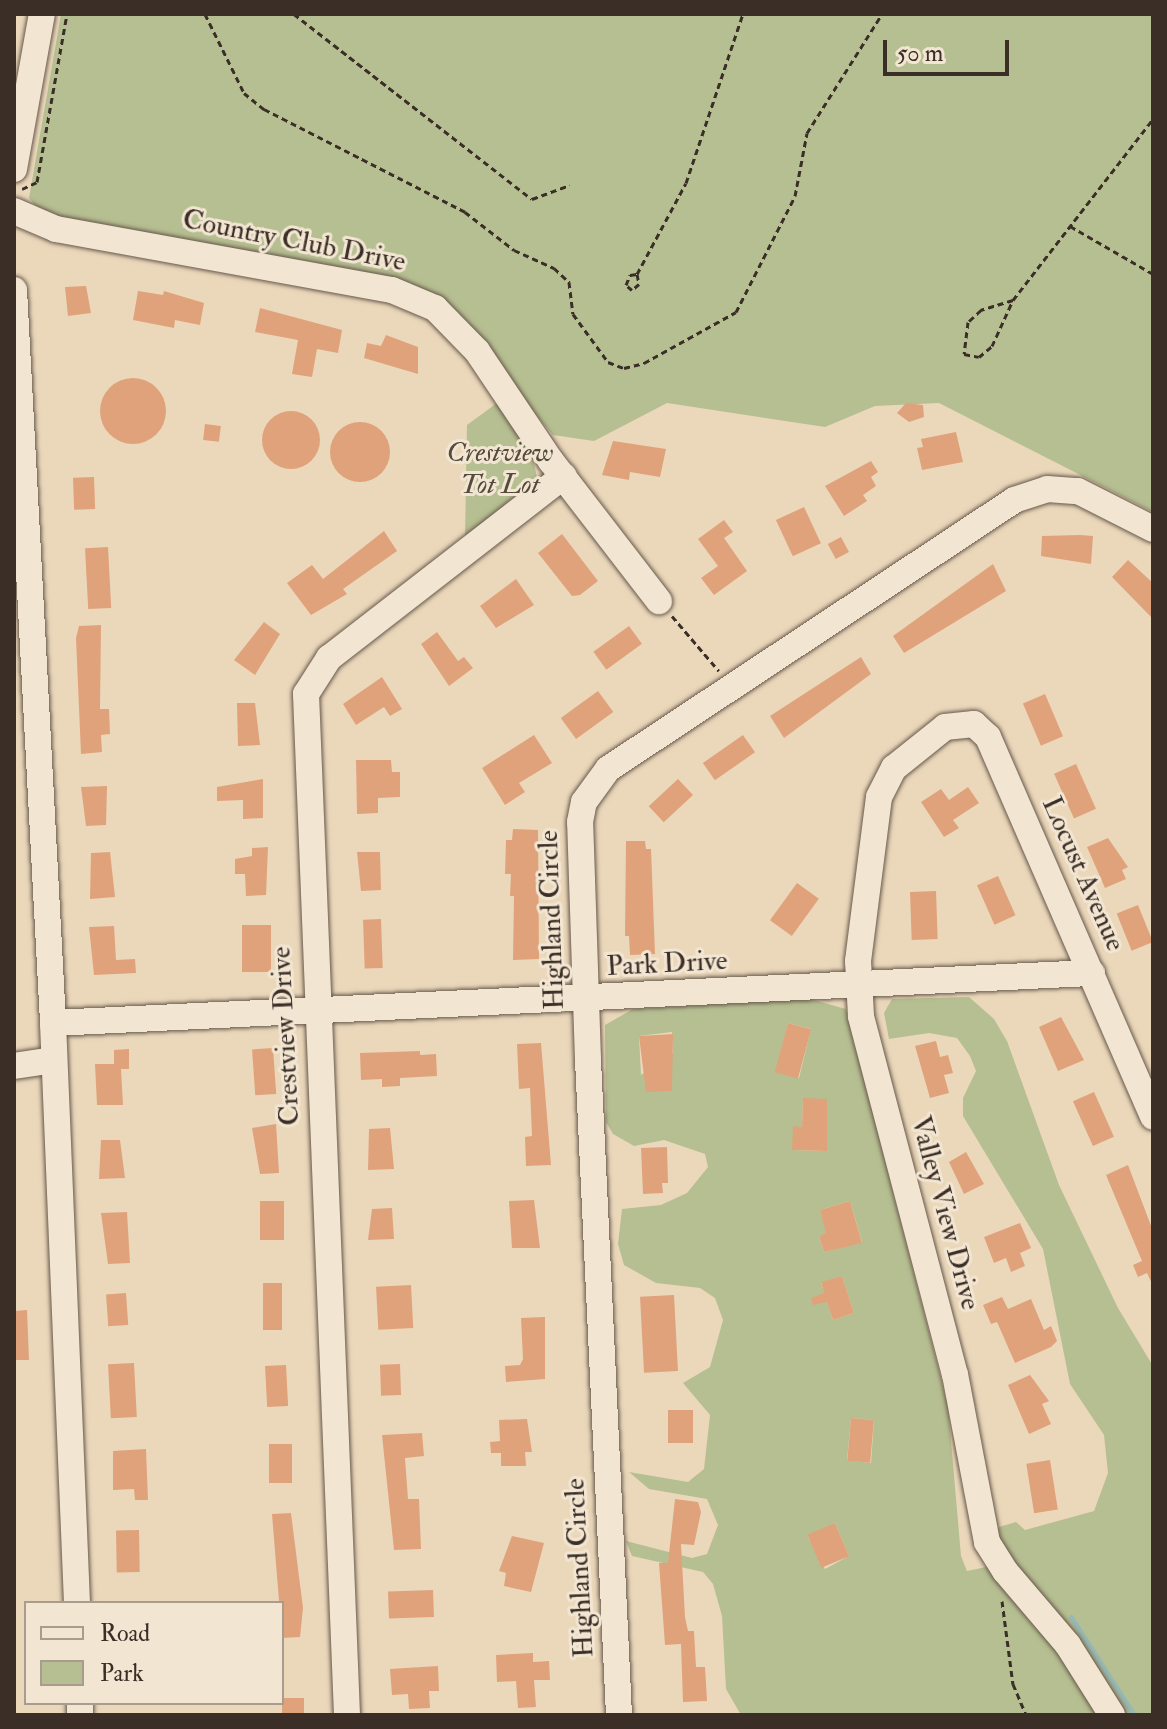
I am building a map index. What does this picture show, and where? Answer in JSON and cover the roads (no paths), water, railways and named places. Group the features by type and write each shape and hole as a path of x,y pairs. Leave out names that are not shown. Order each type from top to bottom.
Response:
{"street":[{"path":"14,169 42,14"},
{"name":"Country Club Drive","path":"14,211 56,229 349,281 419,299 464,334 564,476 659,601"},
{"path":"14,290 53,1023 77,1601"},
{"name":"Crestview Drive","path":"347,1715 305,707 309,686 329,658 564,476"},
{"name":"Highland Circle","path":"619,1715 586,1000 580,822 584,802 608,769 1029,493 1078,491 1153,529"},
{"name":"Locust Avenue","path":"956,722 974,724 988,737 1153,1117"},
{"name":"Valley View Drive","path":"956,722 898,764 883,785 858,985 866,1040 955,1375 982,1526 997,1561 1068,1645 1112,1715"},
{"name":"Park Drive","path":"53,1023 586,1000 1092,973"},
{"path":"14,1066 54,1060"}],"waterway":[{"path":"1071,1617 1134,1715"}],"park label":[{"name":"Crestview Tot Lot","path":"500,469"}]}
